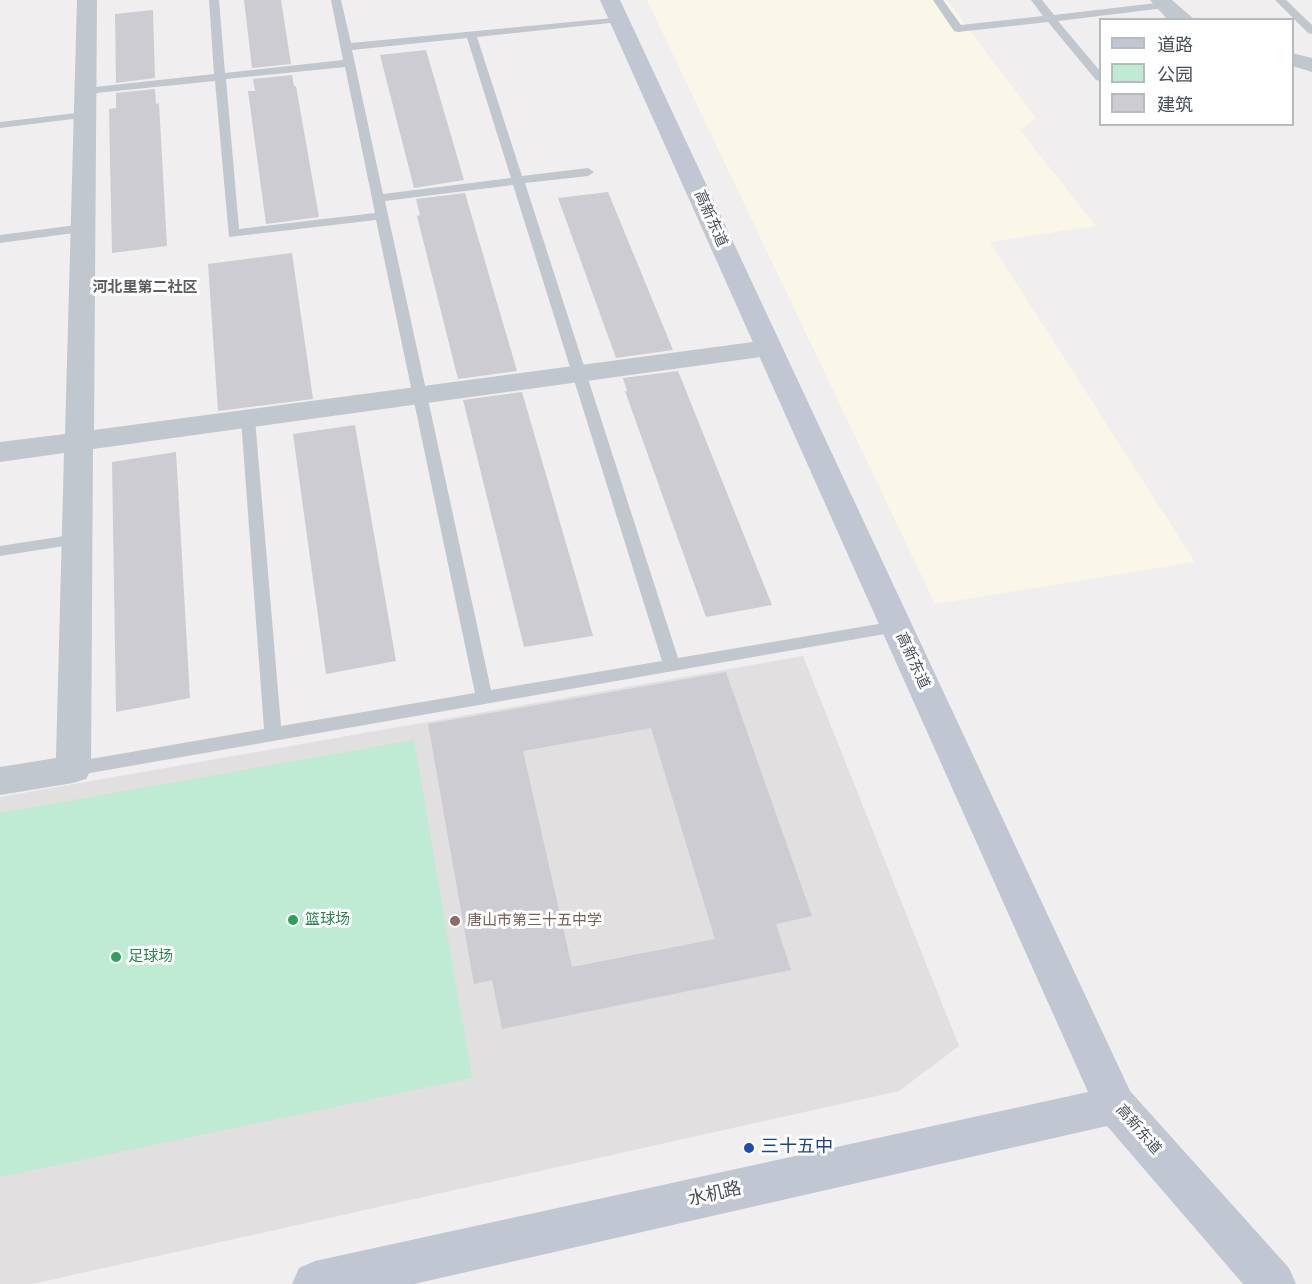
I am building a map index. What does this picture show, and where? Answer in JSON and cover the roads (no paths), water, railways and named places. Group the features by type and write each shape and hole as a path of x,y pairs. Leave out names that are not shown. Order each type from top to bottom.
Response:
{"street":[{"path":"0,781 73,769 81,441 87,0"},
{"path":"1162,2 1180,18"},
{"name":"高新东道","path":"614,9 1114,1105 1273,1284"},
{"path":"0,452 420,397 768,348"},
{"name":"水机路","path":"315,1284 1114,1105"}],"lane":[{"path":"214,0 233,234 382,216"},
{"path":"336,0 484,698"},
{"path":"938,0 958,28 1162,2"},
{"path":"1036,0 1099,76"},
{"path":"1280,0 1312,31"},
{"path":"346,47 471,34 614,9"},
{"path":"471,34 672,666"},
{"path":"0,124 85,103 220,77 350,63"},
{"path":"378,198 588,172"},
{"path":"0,238 84,228"},
{"path":"248,419 273,734"},
{"path":"0,551 78,539"},
{"path":"73,769 896,627"}],"place":[{"name":"篮球场","path":"293,920"},
{"name":"唐山市第三十五中学","path":"455,921"},
{"name":"足球场","path":"116,957"},
{"name":"三十五中","path":"749,1148"}],"district":[{"name":"河北里第二社区","path":"145,288"}]}
